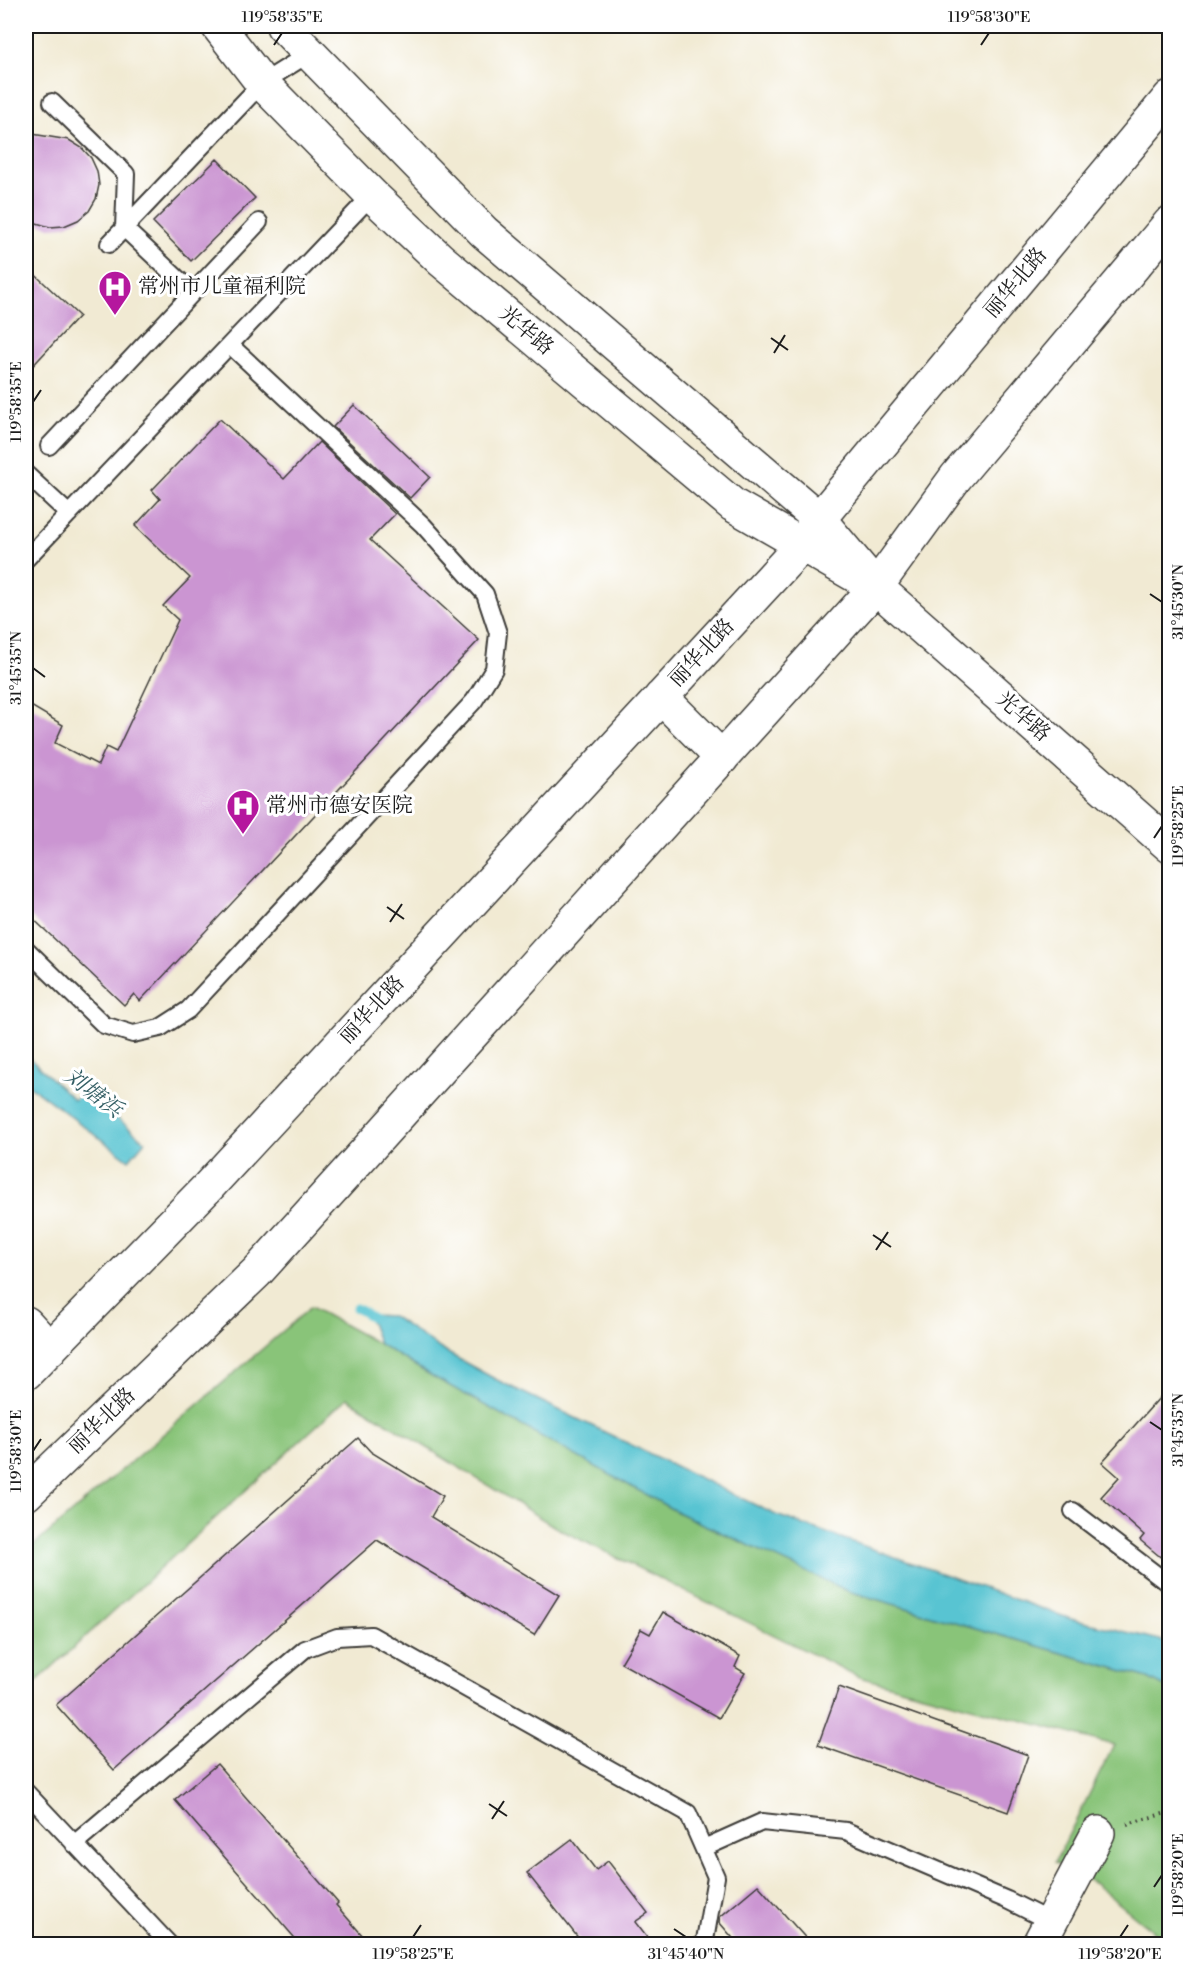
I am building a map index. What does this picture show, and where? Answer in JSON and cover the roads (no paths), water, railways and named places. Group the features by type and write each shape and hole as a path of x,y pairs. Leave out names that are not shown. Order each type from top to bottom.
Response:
{"main road":[{"name":"光华路","path":"218,26 262,83 372,195 441,260 734,505 810,533"},
{"name":"光华路","path":"283,26 484,232 810,533 876,587 1170,846"},
{"name":"丽华北路","path":"50,1349 208,1187 810,533 1170,97"},
{"path":"661,697 722,758 876,587 956,477 1170,223"},
{"name":"丽华北路","path":"26,1494 288,1239 722,758"},
{"path":"26,1323 50,1349 26,1373"},
{"path":"1045,1933 1098,1833"}],"lane":[{"path":"110,244 262,83 310,54"},
{"path":"52,102 126,174 124,228 192,292"},
{"path":"26,559 372,195"},
{"path":"49,446 259,222"},
{"path":"26,949 104,1025 133,1034 160,1028 188,1010 474,701 494,669 498,633 485,594 423,525 230,345"},
{"path":"26,474 69,514"},
{"path":"1073,1510 1170,1585"},
{"path":"74,1844 305,1649 337,1637 371,1635 687,1813 717,1877 705,1940 702,1944"},
{"path":"26,1792 169,1944"},
{"path":"704,1848 762,1822 846,1831 1007,1900 1045,1933"}],"water":[{"path":"26,1055 74,1100 84,1091 145,1141 129,1160 26,1083"},
{"path":"368,1315 392,1316 444,1351 495,1379 776,1515 1071,1619 1169,1642 1169,1689 1148,1678 848,1591 681,1514 432,1376 379,1344"}],"waterway":[{"path":"356,1308 378,1321"}],"place":[{"name":"常州市儿童福利院","path":"115,316"},
{"name":"常州市德安医院","path":"243,835"}],"water label":[{"name":"刘塘浜","path":"93,1093"}]}
